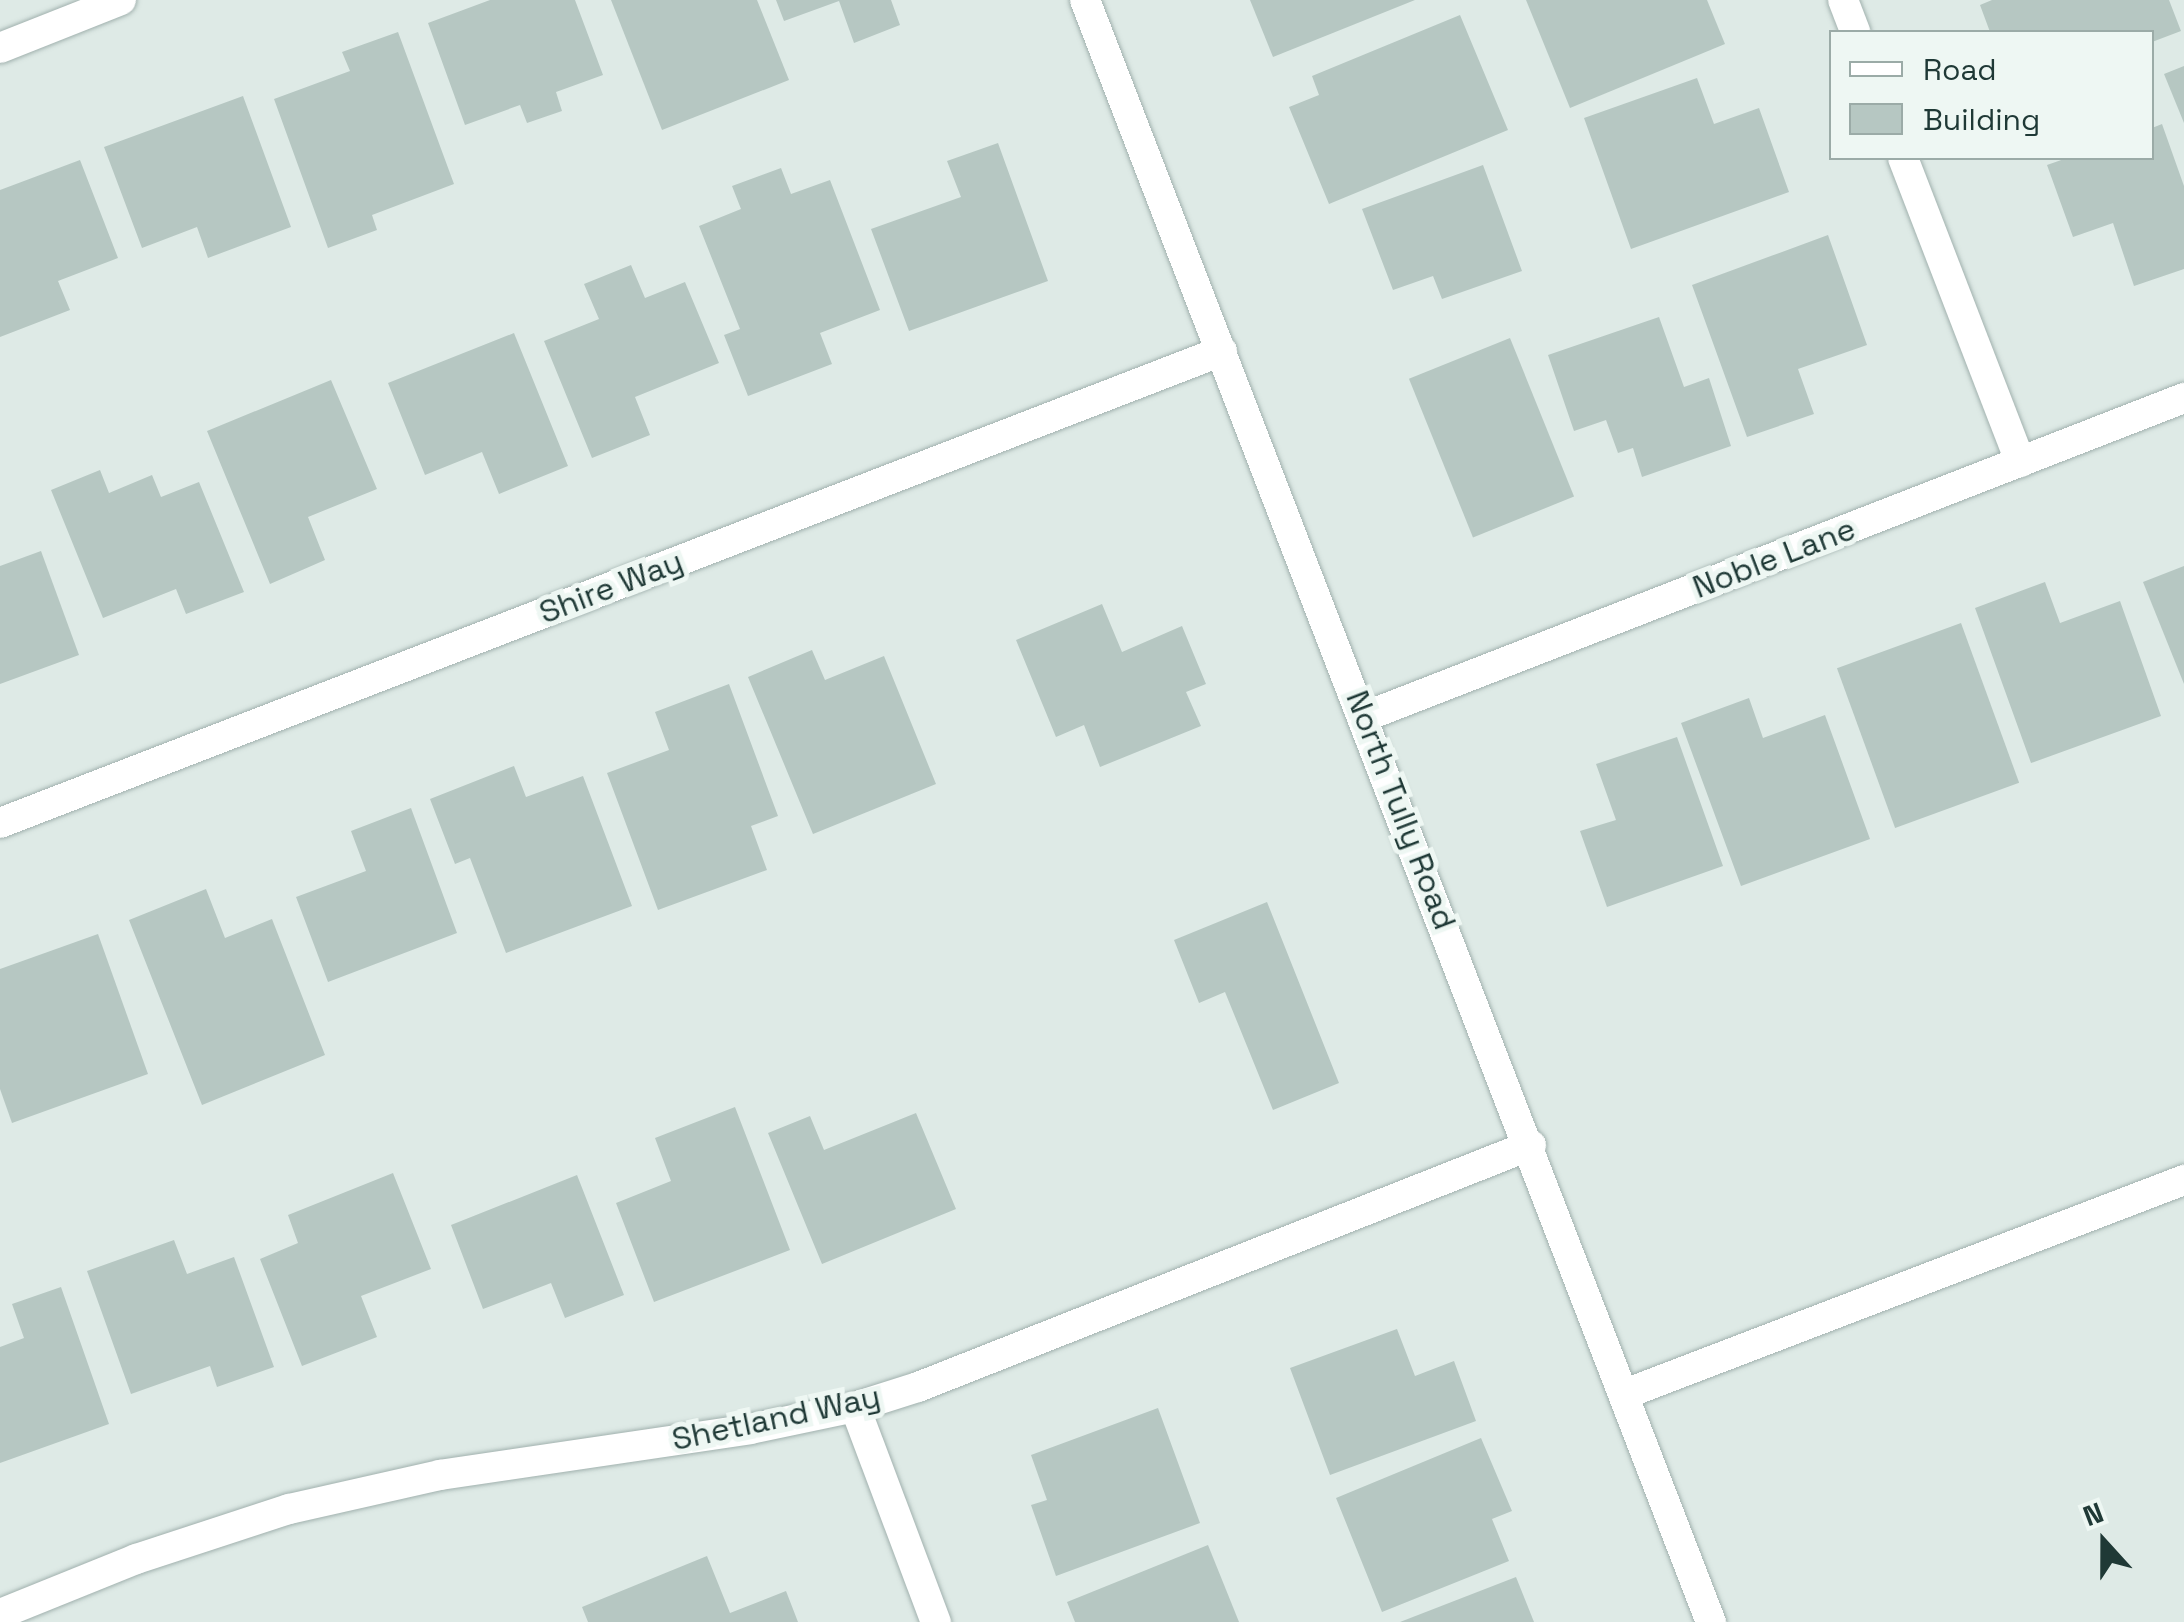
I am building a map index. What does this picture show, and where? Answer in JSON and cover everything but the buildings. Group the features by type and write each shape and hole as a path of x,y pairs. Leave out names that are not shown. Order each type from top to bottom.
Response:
{"street":[{"path":"0,48 121,0"},
{"name":"North Tully Road","path":"1085,0 1711,1622"},
{"path":"1843,0 1854,30"},
{"path":"1904,160 2020,462"},
{"name":"Shire Way","path":"0,823 1222,352"},
{"name":"Noble Lane","path":"1364,717 2184,398"},
{"name":"Shetland Way","path":"0,1614 136,1560 289,1510 440,1475 750,1429 854,1407 918,1387 1530,1145"},
{"path":"1625,1394 2184,1180"},
{"path":"854,1407 936,1622"}]}
